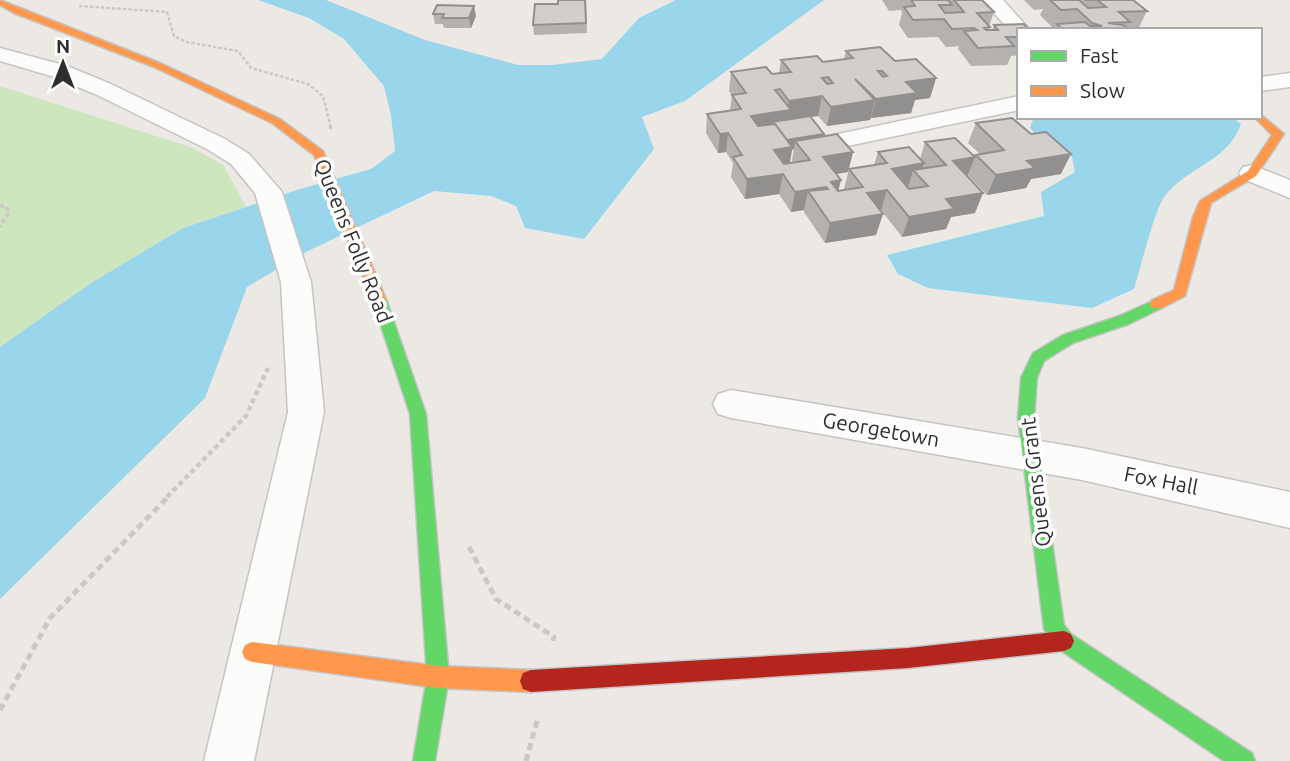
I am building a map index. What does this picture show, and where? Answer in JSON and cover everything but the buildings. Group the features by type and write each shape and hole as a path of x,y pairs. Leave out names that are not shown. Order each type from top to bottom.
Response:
{"street":[{"path":"992,0 1018,28"},
{"name":"Queens Folly Road","path":"0,1 17,11 157,65 276,121 320,153 383,308 418,414 438,677 424,761"},
{"path":"0,54 46,67 103,89 216,144 240,159 268,192 296,282 306,412 229,761"},
{"path":"1262,84 1290,80"},
{"path":"843,140 1017,103"},
{"name":"Queens Grant","path":"1064,641 1054,629 1026,418 1029,378 1038,357 1068,339 1124,320 1180,293 1199,216 1206,201 1252,173 1278,134 1261,119"},
{"path":"1252,173 1290,190"},
{"name":"Georgetown","path":"731,404 1032,456"},
{"name":"Fox Hall","path":"1032,456 1290,510"},
{"path":"252,652 438,677 548,681 908,658 1064,641 1244,761"}],"path":[{"path":"77,6 167,12 174,36 186,42 238,51 251,68 308,84 323,96 328,108 332,137"},
{"path":"0,206 6,206 9,212 0,226"},
{"path":"0,710 50,618 246,416 272,359"},
{"path":"467,545 496,599 554,637 548,681 526,761"}],"green space":[{"path":"0,86 193,148 223,165 246,207 183,228 91,283 0,347"}],"water":[{"path":"258,0 326,0 425,40 518,65 552,65 602,59 639,18 676,0 824,0 685,101 642,117 654,149 584,239 525,228 516,206 491,196 434,191 308,251 247,287 205,398 0,599 0,347 91,283 183,228 300,189 371,169 395,151 384,86 344,39 309,18"},
{"path":"1033,119 1235,119 1241,124 1227,147 1183,178 1164,197 1152,227 1134,289 1092,308 928,288 898,274 887,255 1044,216 1041,192 1075,172 1072,157 1038,137 1030,128"}],"traffic: fast":[{"path":"379,299 418,414 438,677 424,761"},
{"path":"1157,304 1124,320 1068,339 1038,357 1029,378 1026,418 1054,629 1064,641 1244,761"}],"traffic: slow":[{"path":"0,1 17,11 157,65 276,121 319,153 379,299"},
{"path":"1157,304 1180,293 1199,217 1206,201 1252,173 1278,134 1261,119"},
{"path":"252,652 438,677 531,681"}],"traffic: jam":[{"path":"531,681 908,658 1064,641"}]}
